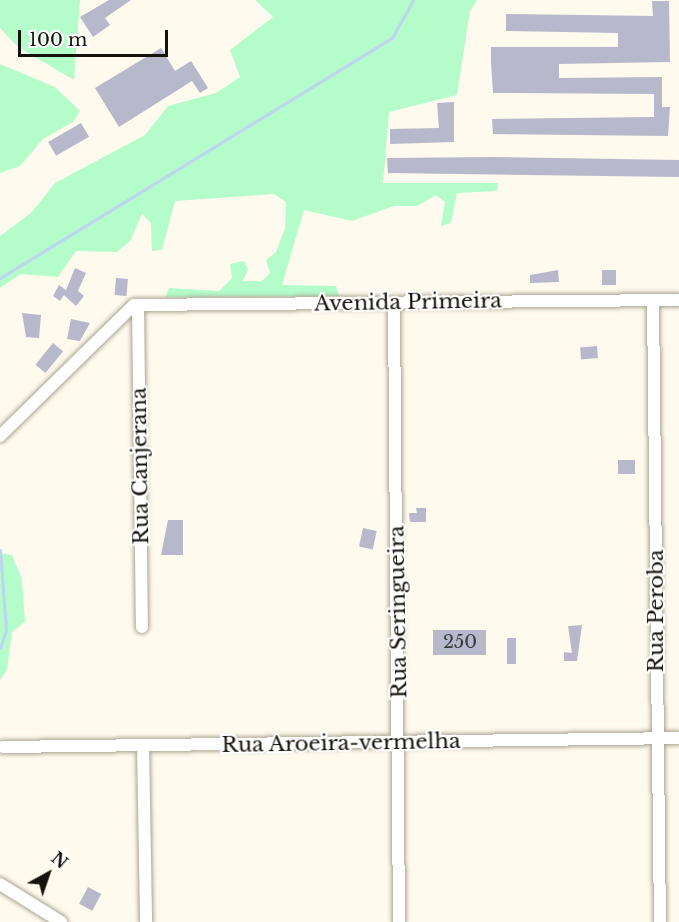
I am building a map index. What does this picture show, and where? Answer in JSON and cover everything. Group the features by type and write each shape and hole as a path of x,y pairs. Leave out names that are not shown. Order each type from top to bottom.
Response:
{"street":[{"name":"Rua Peroba","path":"654,300 656,739 660,922"},
{"name":"Avenida Primeira","path":"138,305 679,300"},
{"name":"Rua Seringueira","path":"394,303 399,922"},
{"path":"0,436 120,315 138,305"},
{"name":"Rua Canjerana","path":"138,305 142,627"},
{"name":"Rua Aroeira-vermelha","path":"3,747 679,738"},
{"path":"143,745 146,922"},
{"path":"0,884 61,922"}],"green space":[{"path":"0,0 80,0 74,80 18,47 0,28"},
{"path":"255,0 477,0 470,11 457,95 389,112 383,183 498,183 497,191 457,193 451,223 441,226 445,202 436,195 417,206 394,206 352,221 304,210 282,285 336,286 339,296 165,297 169,288 219,291 232,278 230,264 244,261 248,269 243,281 262,281 270,273 266,260 276,252 285,228 286,202 274,194 175,201 162,250 152,251 151,223 142,214 130,241 117,252 76,251 58,277 21,274 0,288 0,236 31,213 55,183 145,135 168,106 216,93 240,77 230,50 273,17"},
{"path":"0,64 55,87 80,111 73,122 43,139 20,166 0,173"},
{"path":"0,553 12,555 22,579 25,622 12,632 7,670 0,680"}],"building":[{"path":"109,0 131,0 105,18 110,25 93,37 80,17"},
{"path":"652,1 669,1 670,62 559,64 559,78 662,77 662,107 670,107 668,136 493,134 492,119 654,117 654,94 493,93 491,63 491,47 618,47 618,33 506,31 506,14 653,16"},
{"path":"161,48 175,71 191,61 208,88 200,93 192,81 119,127 95,88"},
{"path":"454,102 454,142 390,144 390,129 439,128 437,103"},
{"path":"81,123 89,137 56,156 48,142"},
{"path":"387,158 679,160 679,177 388,173"},
{"path":"75,268 86,273 78,291 84,296 76,306 64,295 60,301 53,296 59,285 66,290"},
{"path":"558,270 559,282 530,283 530,275"},
{"path":"602,270 616,270 616,285 602,285"},
{"path":"116,278 128,279 126,296 115,295"},
{"path":"22,313 41,315 39,338 26,337"},
{"path":"71,319 90,323 80,341 67,339"},
{"path":"53,343 63,351 45,373 35,365"},
{"path":"597,346 598,358 581,359 580,347"},
{"path":"618,460 635,460 635,474 618,474"},
{"path":"416,508 426,508 426,522 410,522 409,513 417,513"},
{"path":"168,520 183,520 183,555 161,555"},
{"path":"363,528 377,531 373,549 359,547"},
{"path":"582,625 577,661 564,661 564,652 572,653 568,626"},
{"path":"433,630 486,630 486,655 433,655"},
{"path":"507,638 516,638 516,664 507,664"},
{"path":"88,887 101,894 92,911 79,904"}],"waterway":[{"path":"0,278 392,38 413,0"},
{"path":"0,550 6,630 0,648"}]}
